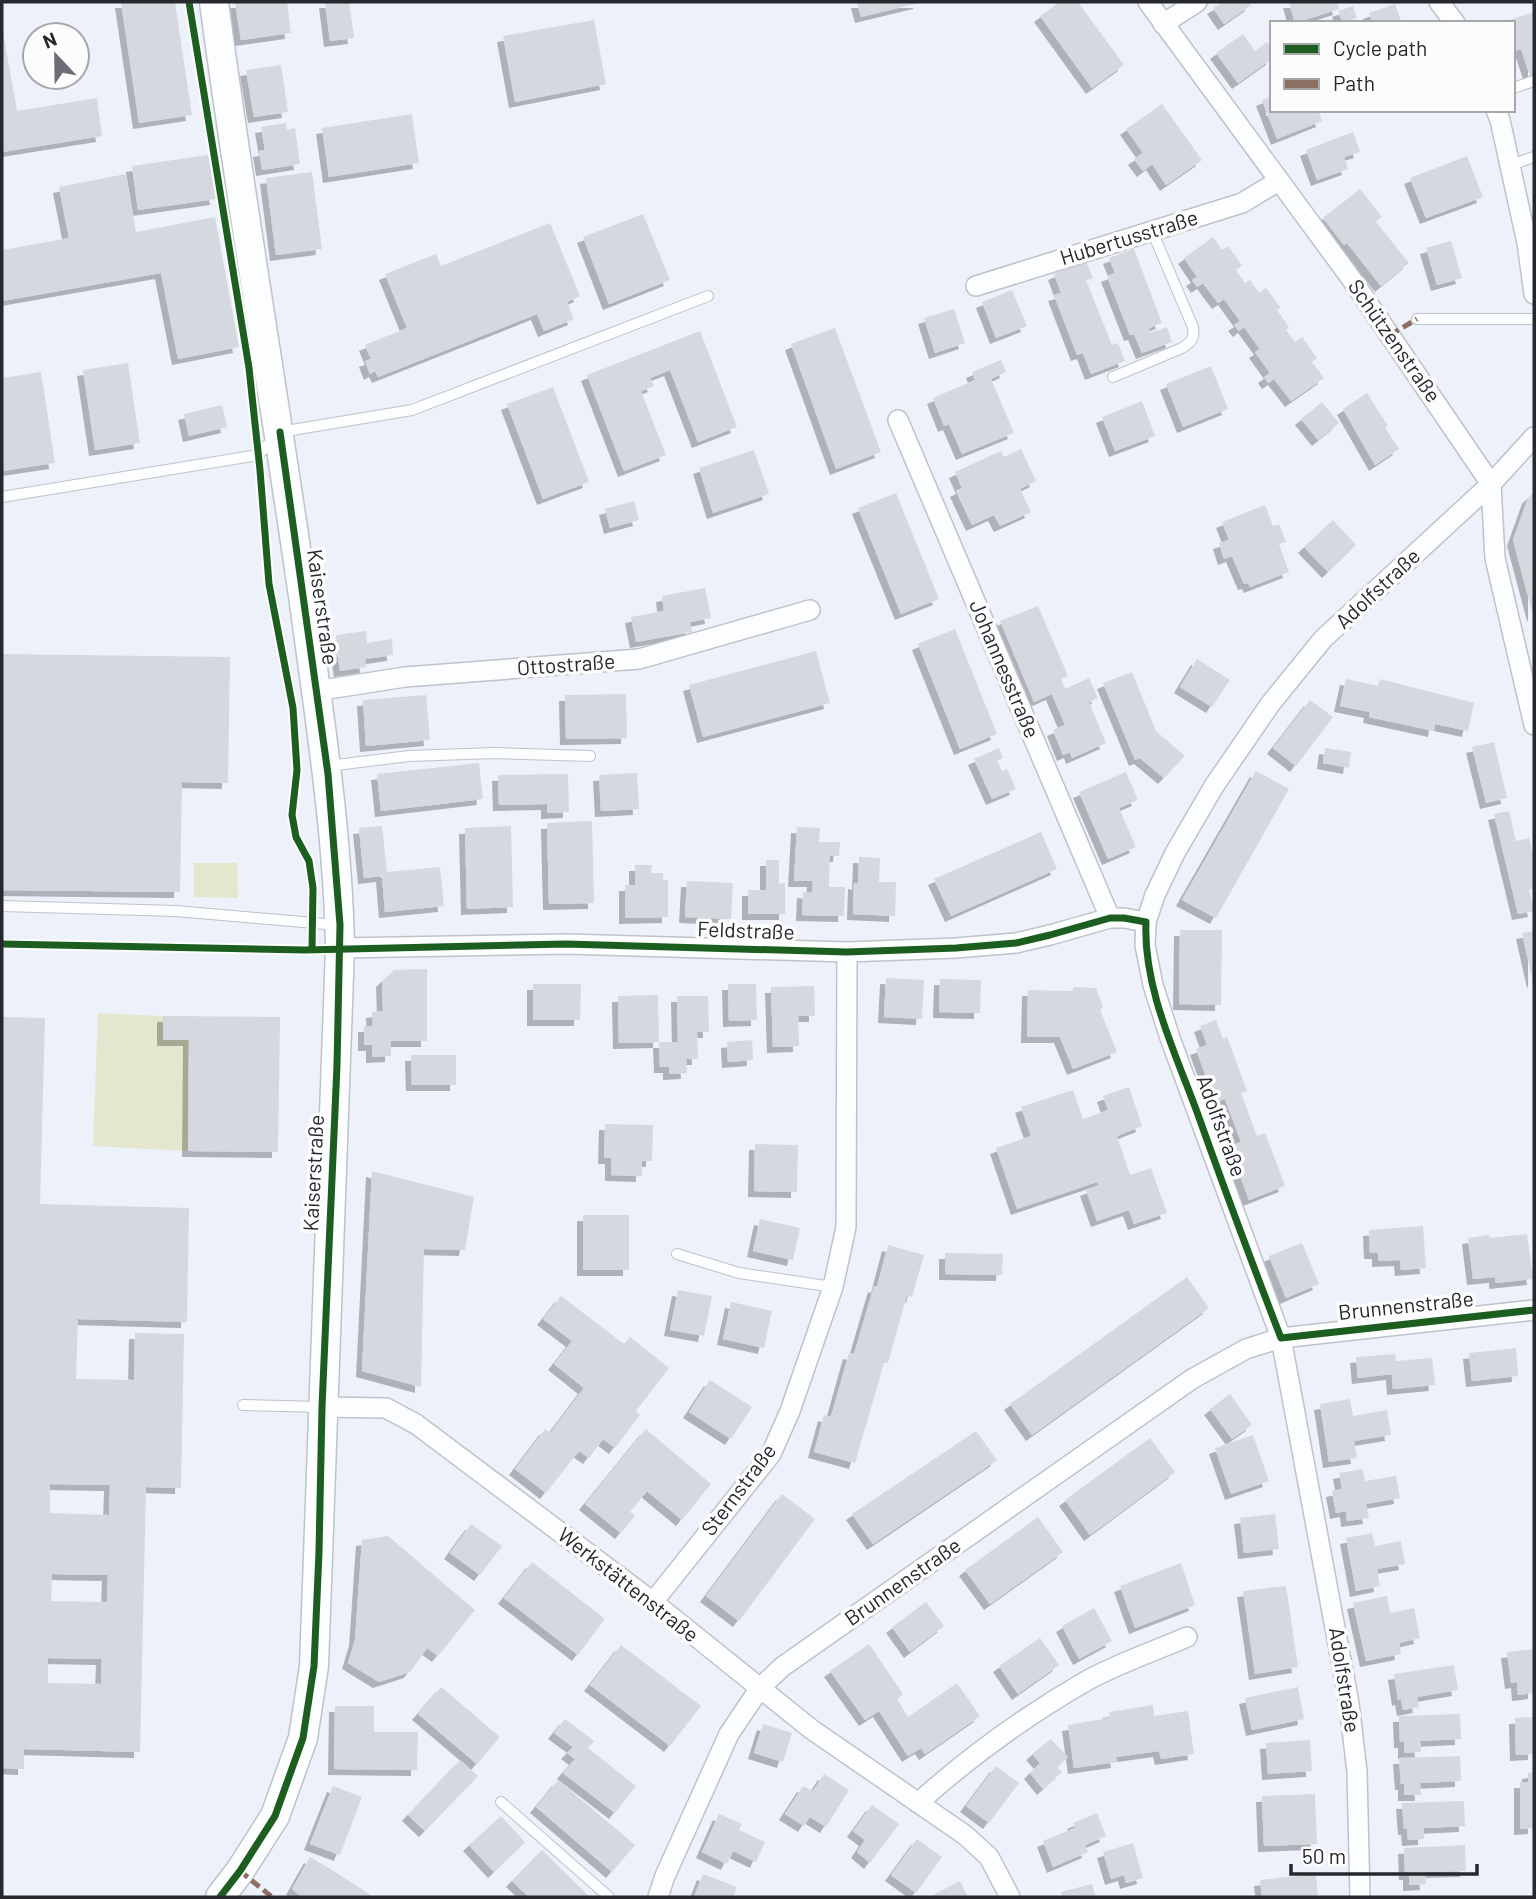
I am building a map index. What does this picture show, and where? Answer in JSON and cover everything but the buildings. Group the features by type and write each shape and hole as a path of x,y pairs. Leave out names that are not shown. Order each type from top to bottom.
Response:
{"main road":[{"name":"Kaiserstraße","path":"214,2 280,432 327,766 340,936 314,1667 303,1738 275,1816 220,1897"}],"street":[{"name":"Schützenstraße","path":"1148,2 1350,277 1491,484"},
{"path":"1163,24 1197,2"},
{"path":"1439,2 1453,21"},
{"path":"1497,112 1527,243 1534,294"},
{"name":"Hubertusstraße","path":"976,286 1242,203 1278,181"},
{"name":"Johannesstraße","path":"898,420 1110,918"},
{"name":"Adolfstraße","path":"1360,1897 1357,1772 1349,1703 1281,1338 1170,1038 1145,946 1146,922 1155,895 1175,853 1214,786 1271,703 1323,639 1491,484 1534,437"},
{"path":"1491,484 1495,558 1534,725"},
{"name":"Ottostraße","path":"316,691 405,677 639,659 810,610"},
{"name":"Feldstraße","path":"340,936 847,952 1016,943 1110,918 1146,922"},
{"name":"Sternstraße","path":"653,1602 771,1454 790,1411 833,1287 846,1227 847,952"},
{"name":"Brunnenstraße","path":"658,1897 729,1734 760,1688 782,1667 1192,1379 1247,1349 1281,1338 1534,1310"},
{"name":"Werkstättenstraße","path":"322,1407 386,1408 416,1424 653,1602 811,1729 965,1835 989,1857 1010,1897"},
{"path":"918,1803 955,1770 1014,1726 1090,1679 1187,1637"}],"lane":[{"path":"1515,87 1534,81"},
{"path":"1510,165 1534,157"},
{"path":"1113,377 1182,348 1191,343 1194,335 1152,231"},
{"path":"2,497 258,455 280,432 412,410 708,296"},
{"path":"1417,319 1534,319"},
{"path":"327,766 421,756 495,753 590,755"},
{"path":"2,906 176,911 340,936"},
{"path":"677,1254 739,1273 833,1287"},
{"path":"243,1405 322,1407"},
{"path":"501,1802 610,1897"}],"green space":[{"path":"194,863 237,863 238,898 194,897"},
{"path":"98,1013 163,1016 163,1040 189,1040 188,1151 93,1146"}],"marked path":[{"path":"1390,335 1417,319"},
{"path":"240,1871 272,1897"}],"cycle path":[{"path":"189,2 249,368 269,584 293,708 297,770 292,815 296,837 309,861 313,888 312,949"},
{"path":"220,1897 275,1816 303,1738 314,1666 319,1552 340,925 328,774 280,432"},
{"path":"2,944 305,950 566,944 847,952 1016,943 1110,918 1146,922 1150,971 1162,1019 1281,1338 1534,1310"}]}
